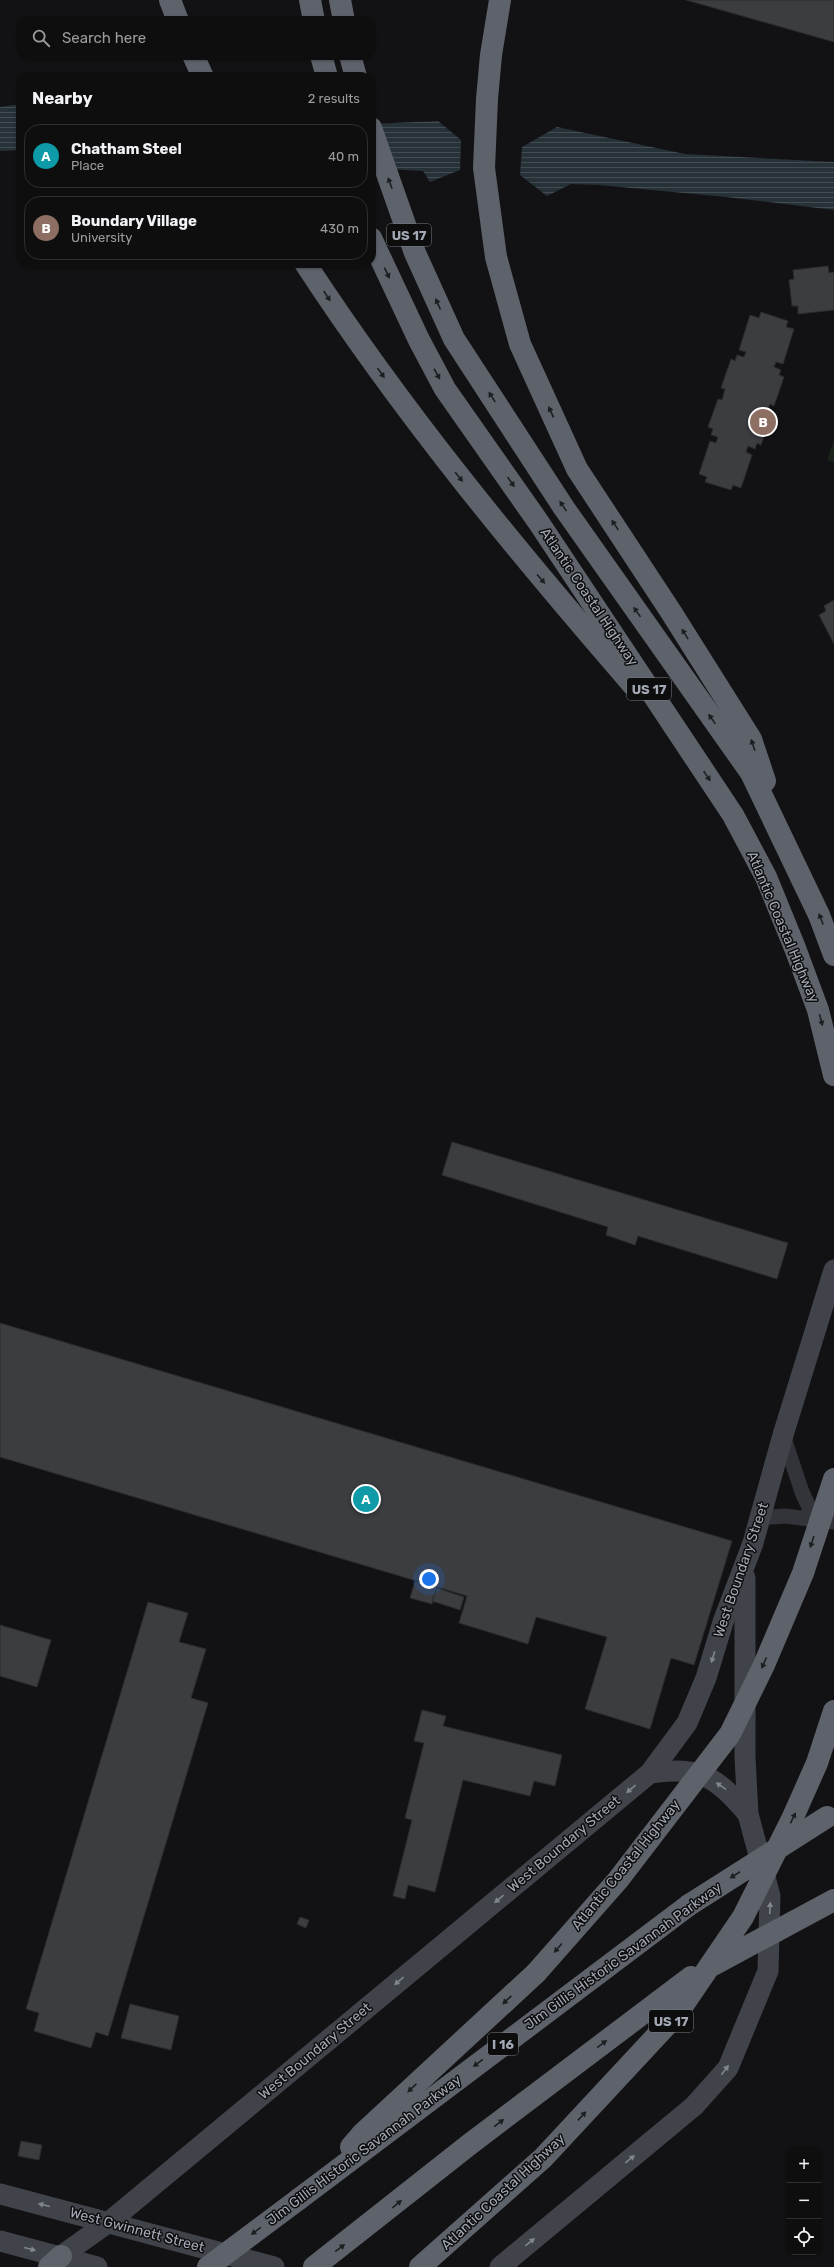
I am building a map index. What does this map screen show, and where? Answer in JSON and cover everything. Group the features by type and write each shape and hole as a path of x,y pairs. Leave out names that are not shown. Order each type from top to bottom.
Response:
{"highway":[{"path":"170,0 176,16"},
{"path":"310,0 313,16"},
{"path":"340,0 343,16"},
{"path":"500,0 491,56 487,99 484,168 496,257 520,344 577,469 667,605 751,739 787,849"},
{"path":"195,60 201,72"},
{"path":"322,60 326,72"},
{"path":"351,60 355,72"},
{"name":"Atlantic Coastal Highway","path":"376,142 415,252 454,339 564,508 751,773 819,915 834,955"},
{"name":"Atlantic Coastal Highway","path":"376,249 419,340 445,389 539,523 733,815 766,877 818,1010 833,1068"},
{"path":"308,268 358,342 443,457 533,570 691,752"},
{"name":"Atlantic Coastal Highway","path":"319,2184 363,2133 536,1973 618,1880 730,1734 764,1665 803,1573 834,1479"},
{"name":"Atlantic Coastal Highway","path":"420,2267 543,2158 677,2014 743,1917 814,1770 834,1711"},
{"name":"Jim Gillis Historic Savannah Parkway","path":"208,2267 689,1905 831,1815"},
{"path":"314,2267 366,2228 470,2144 691,1977 834,1900"}],"main road":[{"name":"West Boundary Street","path":"55,2262 109,2222 650,1773 687,1723 697,1702 723,1622 745,1568 783,1436 834,1270"},
{"path":"506,2263 694,2106 728,2068 768,1971 770,1896 748,1814 745,1757 745,1568"},
{"path":"650,1773 677,1770 704,1775 726,1788 748,1814"},
{"name":"West Gwinnett Street","path":"0,2194 274,2267"},
{"path":"0,2241 55,2262 97,2267"}],"street":[{"path":"783,1436 802,1492 814,1518"},
{"path":"760,1518 785,1516 814,1518 834,1522"}],"shaded area":[{"path":"16,105 16,150 0,151 0,107"},
{"path":"438,121 461,140 460,170 430,182 423,171 376,168 376,124"},
{"path":"557,127 685,154 834,162 834,210 726,197 599,185 571,184 547,196 520,175 522,147"},
{"path":"834,440 834,463 827,460"}],"building":[{"path":"686,0 834,0 834,42"},
{"path":"828,266 829,273 834,272 834,310 798,314 798,306 792,306 789,280 794,279 793,270"},
{"path":"761,312 788,321 786,327 794,329 783,364 776,362 774,367 781,370 779,375 784,377 774,406 770,404 766,414 771,416 761,445 757,443 755,449 748,446 746,452 752,455 741,488 733,485 731,490 705,482 707,477 699,474 710,441 716,443 718,437 711,435 713,429 708,427 718,399 722,400 725,389 721,388 731,359 735,361 737,355 744,357 746,352 739,350 750,315 759,318"},
{"path":"834,600 834,644 819,615 826,611 824,606"},
{"path":"452,1142 788,1243 777,1279 638,1236 635,1245 606,1235 608,1227 442,1175"},
{"path":"0,1323 732,1541 694,1665 671,1658 650,1729 585,1709 607,1637 536,1617 528,1644 459,1623 467,1596 0,1457"},
{"path":"415,1581 437,1587 432,1604 410,1598"},
{"path":"437,1588 464,1597 460,1610 432,1601"},
{"path":"148,1602 188,1613 179,1642 206,1649 191,1698 208,1703 108,2036 96,2032 91,2048 34,2031 39,2013 26,2009"},
{"path":"0,1625 51,1640 37,1687 0,1676"},
{"path":"422,1710 446,1716 443,1726 562,1755 555,1786 534,1781 530,1796 463,1780 435,1892 408,1885 405,1899 393,1896 412,1820 405,1818 424,1743 414,1741"},
{"path":"300,1917 309,1920 306,1928 297,1924"},
{"path":"130,2004 179,2016 171,2050 121,2038"},
{"path":"21,2141 42,2145 39,2160 18,2156"}],"place":[{"name":"Boundary Village","path":"763,422"},
{"name":"Chatham Steel","path":"366,1499"}]}
